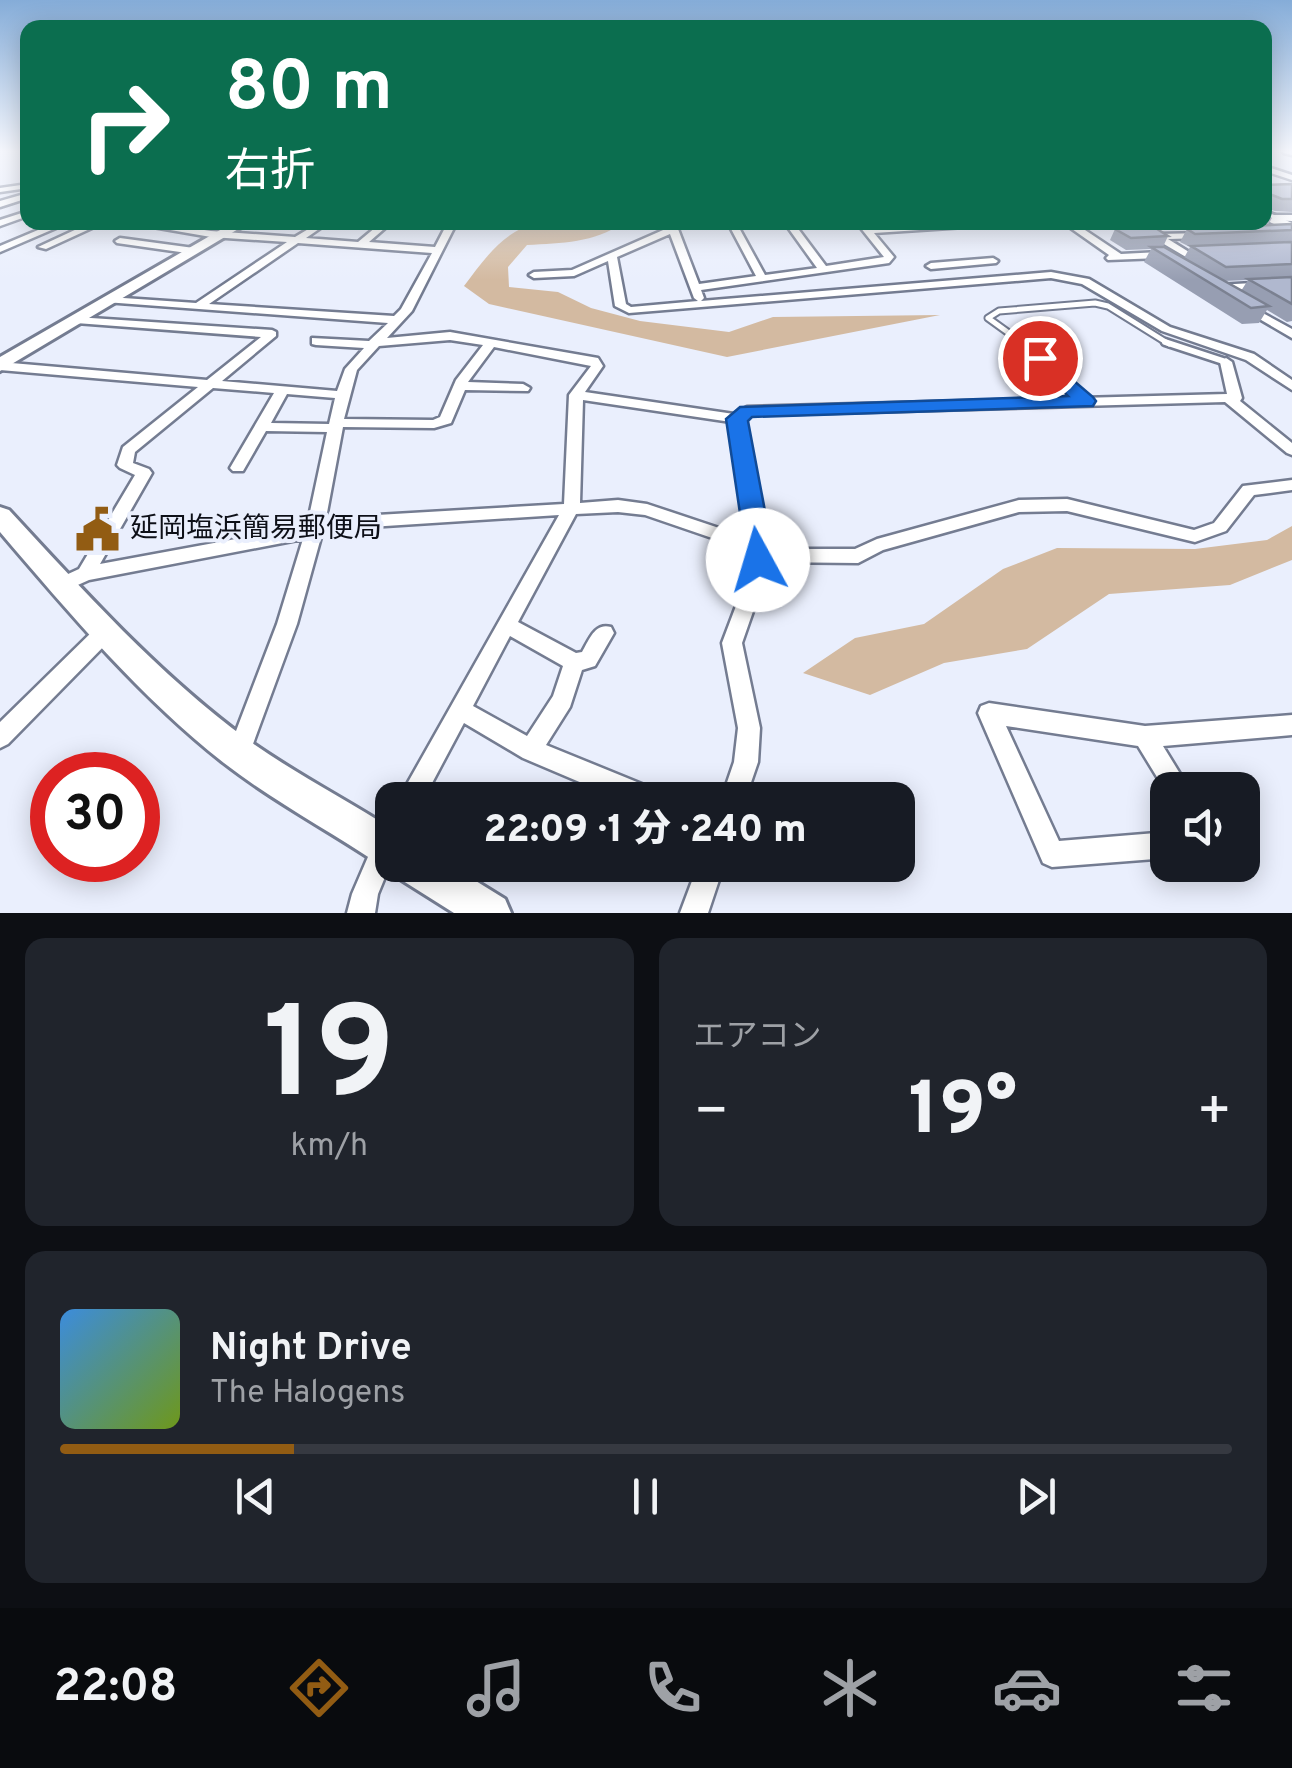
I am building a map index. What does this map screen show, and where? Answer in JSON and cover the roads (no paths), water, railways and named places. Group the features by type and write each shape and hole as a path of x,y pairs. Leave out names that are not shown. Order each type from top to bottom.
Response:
{"street":[{"path":"0,249 46,230"},
{"path":"43,247 82,230"},
{"path":"197,230 435,250"},
{"path":"0,365 230,230"},
{"path":"200,305 312,230"},
{"path":"361,244 378,230"},
{"path":"238,753 287,624 315,528 342,395 351,369 406,312 449,230"},
{"path":"534,275 574,274 667,230"},
{"path":"676,230 701,306"},
{"path":"735,230 762,278"},
{"path":"794,230 824,270"},
{"path":"696,288 886,261 889,257 867,230"},
{"path":"1077,230 1115,257 1204,253"},
{"path":"1186,254 1157,237 1215,234"},
{"path":"120,241 194,251"},
{"path":"612,256 621,306 629,310 1051,275 1085,281 1166,329 1258,361 1292,386"},
{"path":"1160,256 1174,264"},
{"path":"949,284 928,263 993,261"},
{"path":"1202,280 1286,326 1292,334"},
{"path":"1216,288 1292,284"},
{"path":"109,300 396,320"},
{"path":"74,579 144,474 125,465 128,450 272,334 76,320"},
{"path":"316,342 373,344 450,336 594,362 598,366 576,395 572,506 420,782"},
{"path":"263,426 434,424 446,420 472,363 491,343"},
{"path":"576,395 737,419 747,411 1235,398 1226,362"},
{"path":"0,365 342,395"},
{"path":"460,386 523,388"},
{"path":"238,468 283,390"},
{"path":"1228,398 1292,450"},
{"path":"737,419 758,552 756,577 732,643 749,728 746,762 739,782"},
{"path":"74,579 315,528 572,506 647,510 758,552 858,556 877,545 1038,504 1084,509 1195,536 1220,527 1250,490 1292,485"},
{"path":"0,516 74,579 105,632 174,699 238,753 375,835"},
{"path":"507,625 574,662 588,660 604,633"},
{"path":"0,737 9,718 105,632"},
{"path":"531,750 562,700 574,662"},
{"path":"460,710 531,750 607,782"},
{"path":"1150,846 1052,854 989,714 1145,737 1292,725"},
{"path":"1145,737 1167,772"},
{"path":"361,913 378,882"},
{"path":"446,882 491,913"},
{"path":"694,913 704,882"}],"lane":[{"path":"1086,401 1034,351 988,318 999,312 1095,303 1108,306 1169,344 1226,362"}],"place":[{"name":"延岡塩浜簡易郵便局","path":"97,530"}]}
